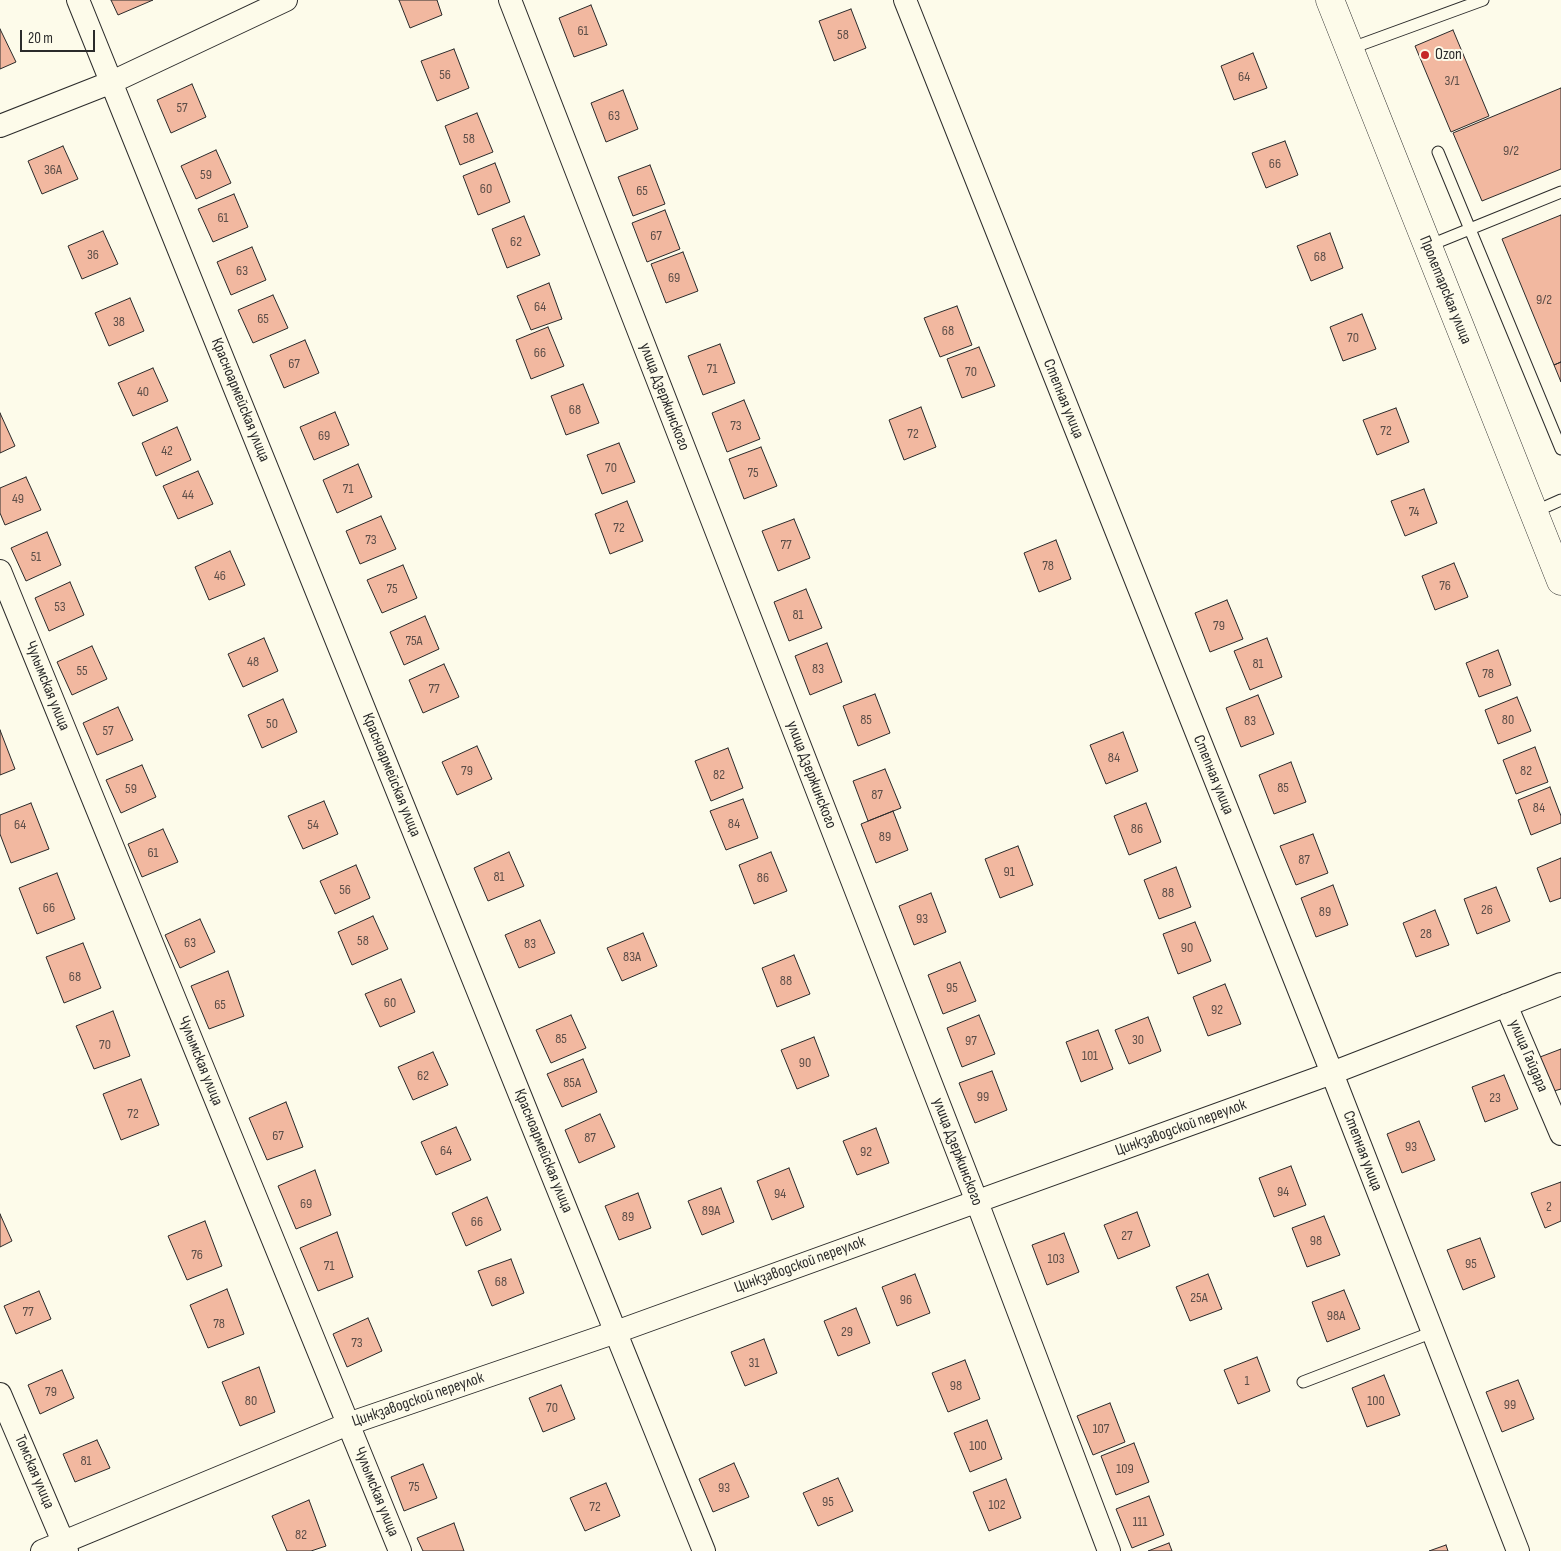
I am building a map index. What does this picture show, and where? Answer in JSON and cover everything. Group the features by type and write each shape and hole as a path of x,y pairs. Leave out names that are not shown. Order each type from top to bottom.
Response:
{"main road":[{"name":"Пролетарская улица","path":"1330,0 1561,581"}],"street":[{"name":"Красноармейская улица","path":"78,0 704,1551"},
{"path":"0,126 112,82 286,0"},
{"name":"улица Дзержинского","path":"510,0 976,1202 1108,1551"},
{"name":"Степная улица","path":"905,0 1332,1073 1518,1551"},
{"name":"Чулымская улица","path":"0,572 400,1551"},
{"name":"Цинкзаводской переулок","path":"42,1551 66,1546 348,1424 616,1332 1332,1073 1561,984"},
{"name":"улица Гайдара","path":"1506,1005 1561,1134"},
{"name":"Томская улица","path":"0,1394 66,1546"}],"lane":[{"path":"1349,49 1483,0"},
{"path":"1438,152 1561,449"},
{"path":"1428,246 1561,192"},
{"path":"1534,512 1561,500"},
{"path":"1303,1382 1433,1332"}],"building":[{"path":"111,0 153,0 118,15"},
{"path":"399,0 437,0 442,15 410,28"},
{"path":"591,5 607,45 574,57 559,18"},
{"path":"851,9 866,48 834,61 819,21"},
{"path":"0,29 16,62 0,69"},
{"path":"1453,30 1489,116 1451,132 1415,46"},
{"path":"454,49 469,88 437,101 421,61"},
{"path":"1253,53 1267,88 1234,100 1221,66"},
{"path":"192,84 206,117 171,133 157,100"},
{"path":"1561,88 1561,169 1482,201 1453,133"},
{"path":"623,90 638,129 606,142 591,103"},
{"path":"477,113 493,152 460,165 445,126"},
{"path":"1285,141 1298,175 1266,188 1252,153"},
{"path":"63,146 78,179 42,194 28,161"},
{"path":"216,150 231,183 196,199 181,166"},
{"path":"495,163 510,202 478,215 463,176"},
{"path":"650,165 665,204 633,216 618,177"},
{"path":"234,194 248,227 213,242 198,209"},
{"path":"665,210 680,249 647,262 632,223"},
{"path":"1561,215 1561,362 1554,365 1502,239"},
{"path":"524,216 540,255 507,268 492,229"},
{"path":"103,231 118,264 82,279 68,246"},
{"path":"1330,233 1343,268 1311,281 1297,246"},
{"path":"252,247 266,280 231,295 217,262"},
{"path":"683,252 698,291 666,303 651,264"},
{"path":"549,283 562,319 531,330 517,296"},
{"path":"273,295 288,328 253,343 238,310"},
{"path":"130,298 144,331 109,346 95,313"},
{"path":"957,306 972,345 940,357 924,318"},
{"path":"1362,314 1376,349 1343,361 1330,327"},
{"path":"548,327 564,366 531,379 516,340"},
{"path":"305,340 319,373 284,388 270,355"},
{"path":"720,344 735,383 703,395 688,356"},
{"path":"979,347 995,386 962,398 947,359"},
{"path":"1561,362 1561,382 1554,365"},
{"path":"153,368 168,401 133,416 118,383"},
{"path":"583,384 599,423 566,435 551,396"},
{"path":"744,400 760,439 727,452 712,413"},
{"path":"921,407 936,447 904,460 889,420"},
{"path":"1396,408 1409,442 1377,455 1363,420"},
{"path":"335,412 349,445 314,460 300,427"},
{"path":"0,413 15,446 0,453"},
{"path":"177,427 191,460 156,476 142,443"},
{"path":"619,443 635,482 602,494 587,455"},
{"path":"761,447 777,486 744,499 729,459"},
{"path":"358,464 372,497 337,513 323,480"},
{"path":"198,471 213,504 178,519 163,486"},
{"path":"26,477 41,510 5,525 0,513 0,488"},
{"path":"1424,489 1437,523 1405,536 1391,501"},
{"path":"627,501 643,541 610,554 595,514"},
{"path":"381,516 396,549 360,564 346,531"},
{"path":"794,519 810,558 778,571 762,531"},
{"path":"47,532 61,565 26,581 11,548"},
{"path":"1056,540 1071,579 1039,592 1024,553"},
{"path":"230,551 245,585 209,600 195,567"},
{"path":"1454,563 1468,597 1435,610 1422,576"},
{"path":"403,565 417,598 382,613 367,580"},
{"path":"70,582 84,615 49,631 35,598"},
{"path":"806,589 822,628 789,641 774,602"},
{"path":"1227,600 1243,639 1210,652 1195,613"},
{"path":"425,616 439,649 404,665 390,632"},
{"path":"264,638 278,671 243,687 228,654"},
{"path":"1267,638 1282,677 1250,690 1234,651"},
{"path":"827,643 842,682 810,695 795,656"},
{"path":"92,646 107,679 72,695 57,662"},
{"path":"1498,650 1511,685 1479,697 1466,663"},
{"path":"444,664 459,697 423,713 409,680"},
{"path":"875,694 890,733 858,746 843,706"},
{"path":"1258,695 1274,734 1241,747 1226,708"},
{"path":"1517,697 1531,731 1498,744 1485,710"},
{"path":"283,699 297,732 262,748 248,715"},
{"path":"118,707 133,740 97,755 83,723"},
{"path":"0,730 15,769 0,775"},
{"path":"1123,732 1138,771 1106,784 1090,745"},
{"path":"477,746 492,779 457,795 442,762"},
{"path":"1535,747 1548,782 1516,794 1503,760"},
{"path":"728,748 743,788 711,801 695,761"},
{"path":"1291,762 1306,802 1274,814 1259,775"},
{"path":"142,765 156,797 121,813 106,780"},
{"path":"885,769 901,808 868,821 853,781"},
{"path":"1550,787 1561,816 1561,823 1531,835 1518,800"},
{"path":"743,799 758,838 726,850 710,811"},
{"path":"324,801 338,834 303,849 288,816"},
{"path":"31,803 49,849 11,863 0,834 0,815"},
{"path":"1146,803 1161,842 1129,855 1114,816"},
{"path":"893,811 908,850 876,863 861,824"},
{"path":"163,829 178,862 142,877 128,844"},
{"path":"1313,834 1328,873 1296,885 1280,846"},
{"path":"1018,846 1033,885 1000,898 985,859"},
{"path":"509,852 524,886 488,901 474,868"},
{"path":"771,852 787,891 754,904 739,865"},
{"path":"1561,858 1561,898 1550,902 1537,868"},
{"path":"356,865 370,898 335,914 320,881"},
{"path":"1176,867 1191,907 1159,919 1144,880"},
{"path":"57,873 75,919 37,934 19,888"},
{"path":"1333,885 1348,925 1316,937 1301,898"},
{"path":"1496,887 1510,921 1477,934 1464,899"},
{"path":"931,893 946,932 914,945 899,906"},
{"path":"1435,910 1449,945 1416,957 1403,923"},
{"path":"373,916 388,949 352,965 338,932"},
{"path":"200,919 215,952 180,968 165,935"},
{"path":"540,920 555,953 519,968 505,935"},
{"path":"1195,922 1211,961 1178,974 1163,934"},
{"path":"643,933 657,966 622,981 607,948"},
{"path":"83,943 101,988 64,1003 46,957"},
{"path":"794,955 810,994 777,1007 762,968"},
{"path":"960,962 976,1001 943,1014 928,975"},
{"path":"228,971 244,1016 209,1029 191,986"},
{"path":"401,979 415,1012 380,1027 365,994"},
{"path":"1225,984 1241,1024 1208,1036 1193,997"},
{"path":"113,1011 130,1056 94,1069 76,1026"},
{"path":"571,1015 586,1048 551,1063 536,1030"},
{"path":"979,1015 995,1054 962,1067 947,1028"},
{"path":"1148,1017 1161,1051 1129,1064 1115,1030"},
{"path":"1098,1030 1113,1069 1081,1082 1066,1042"},
{"path":"814,1037 829,1076 797,1089 781,1050"},
{"path":"1561,1049 1561,1089 1554,1091 1540,1057"},
{"path":"433,1052 448,1085 413,1100 398,1067"},
{"path":"583,1059 597,1092 562,1107 547,1074"},
{"path":"992,1071 1007,1110 975,1123 959,1083"},
{"path":"1504,1075 1518,1109 1485,1122 1472,1087"},
{"path":"141,1079 159,1125 121,1140 103,1094"},
{"path":"286,1102 303,1147 267,1160 249,1118"},
{"path":"600,1114 615,1147 579,1163 565,1130"},
{"path":"1419,1121 1435,1160 1402,1173 1387,1134"},
{"path":"456,1127 471,1160 436,1175 421,1142"},
{"path":"876,1128 889,1163 857,1175 843,1141"},
{"path":"1291,1166 1306,1205 1274,1217 1259,1178"},
{"path":"789,1168 804,1207 772,1220 757,1181"},
{"path":"315,1170 331,1215 296,1229 278,1186"},
{"path":"1561,1182 1561,1221 1545,1228 1531,1193"},
{"path":"721,1188 734,1222 702,1235 688,1201"},
{"path":"638,1193 651,1228 619,1240 605,1206"},
{"path":"487,1197 501,1230 466,1246 452,1213"},
{"path":"1137,1212 1150,1246 1118,1259 1104,1225"},
{"path":"0,1214 12,1241 0,1247"},
{"path":"1324,1216 1340,1255 1307,1267 1292,1228"},
{"path":"205,1221 222,1266 187,1280 168,1236"},
{"path":"337,1232 353,1277 318,1291 300,1248"},
{"path":"1064,1233 1079,1272 1047,1285 1032,1245"},
{"path":"1480,1238 1495,1277 1463,1290 1447,1250"},
{"path":"511,1259 524,1293 492,1306 478,1271"},
{"path":"915,1274 930,1313 897,1326 882,1287"},
{"path":"1208,1274 1222,1309 1190,1321 1176,1287"},
{"path":"227,1289 244,1334 208,1348 190,1305"},
{"path":"1344,1290 1360,1329 1327,1342 1312,1302"},
{"path":"39,1291 51,1319 16,1334 4,1306"},
{"path":"856,1308 870,1343 838,1356 824,1321"},
{"path":"368,1318 382,1351 347,1367 333,1334"},
{"path":"764,1339 777,1373 745,1386 731,1352"},
{"path":"1257,1357 1270,1391 1238,1404 1224,1370"},
{"path":"965,1360 980,1399 948,1412 932,1373"},
{"path":"259,1367 275,1412 240,1426 222,1382"},
{"path":"62,1370 74,1398 40,1414 28,1385"},
{"path":"1384,1375 1400,1415 1367,1427 1352,1388"},
{"path":"1518,1380 1534,1419 1502,1432 1486,1392"},
{"path":"561,1385 575,1419 543,1432 529,1398"},
{"path":"1110,1403 1125,1442 1093,1455 1077,1416"},
{"path":"987,1420 1002,1459 970,1472 954,1433"},
{"path":"97,1440 110,1468 75,1482 63,1454"},
{"path":"1134,1443 1149,1482 1116,1495 1101,1456"},
{"path":"734,1463 749,1497 713,1512 699,1479"},
{"path":"423,1464 437,1498 404,1511 391,1477"},
{"path":"838,1478 853,1511 818,1526 803,1493"},
{"path":"1006,1479 1021,1518 989,1531 973,1492"},
{"path":"606,1483 620,1516 585,1531 570,1498"},
{"path":"1149,1496 1164,1535 1132,1548 1116,1509"},
{"path":"309,1500 326,1546 311,1551 287,1551 272,1516"},
{"path":"454,1523 464,1551 423,1551 417,1538"},
{"path":"1169,1543 1172,1551 1148,1551"},
{"path":"1446,1545 1448,1551 1429,1551"}],"place":[{"name":"Ozon","path":"1425,55"}]}
